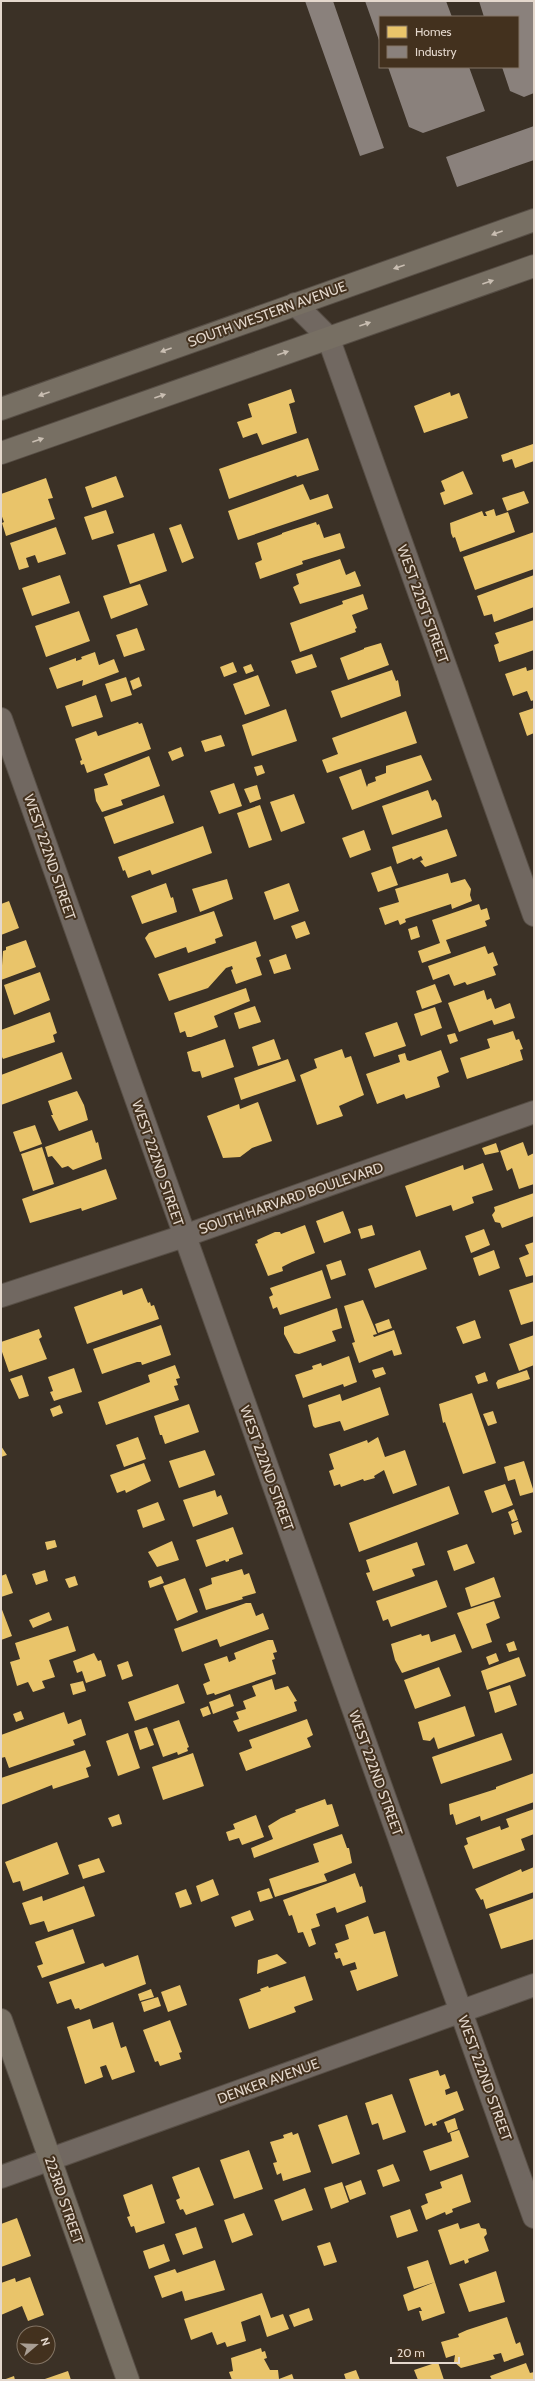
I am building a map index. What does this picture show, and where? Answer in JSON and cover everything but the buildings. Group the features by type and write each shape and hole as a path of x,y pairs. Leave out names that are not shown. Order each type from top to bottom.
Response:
{"main road":[{"name":"SOUTH WESTERN AVENUE","path":"1,409 534,220"},
{"path":"1,453 328,337 534,266"},
{"name":"223RD STREET","path":"1,2020 128,2380"}],"street":[{"name":"WEST 221ST STREET","path":"295,304 328,337 534,915"},
{"name":"WEST 222ND STREET","path":"1,719 534,2217"},
{"name":"SOUTH HARVARD BOULEVARD","path":"1,1296 184,1236 534,1112"},
{"name":"DENKER AVENUE","path":"1,2177 534,1985"}]}
